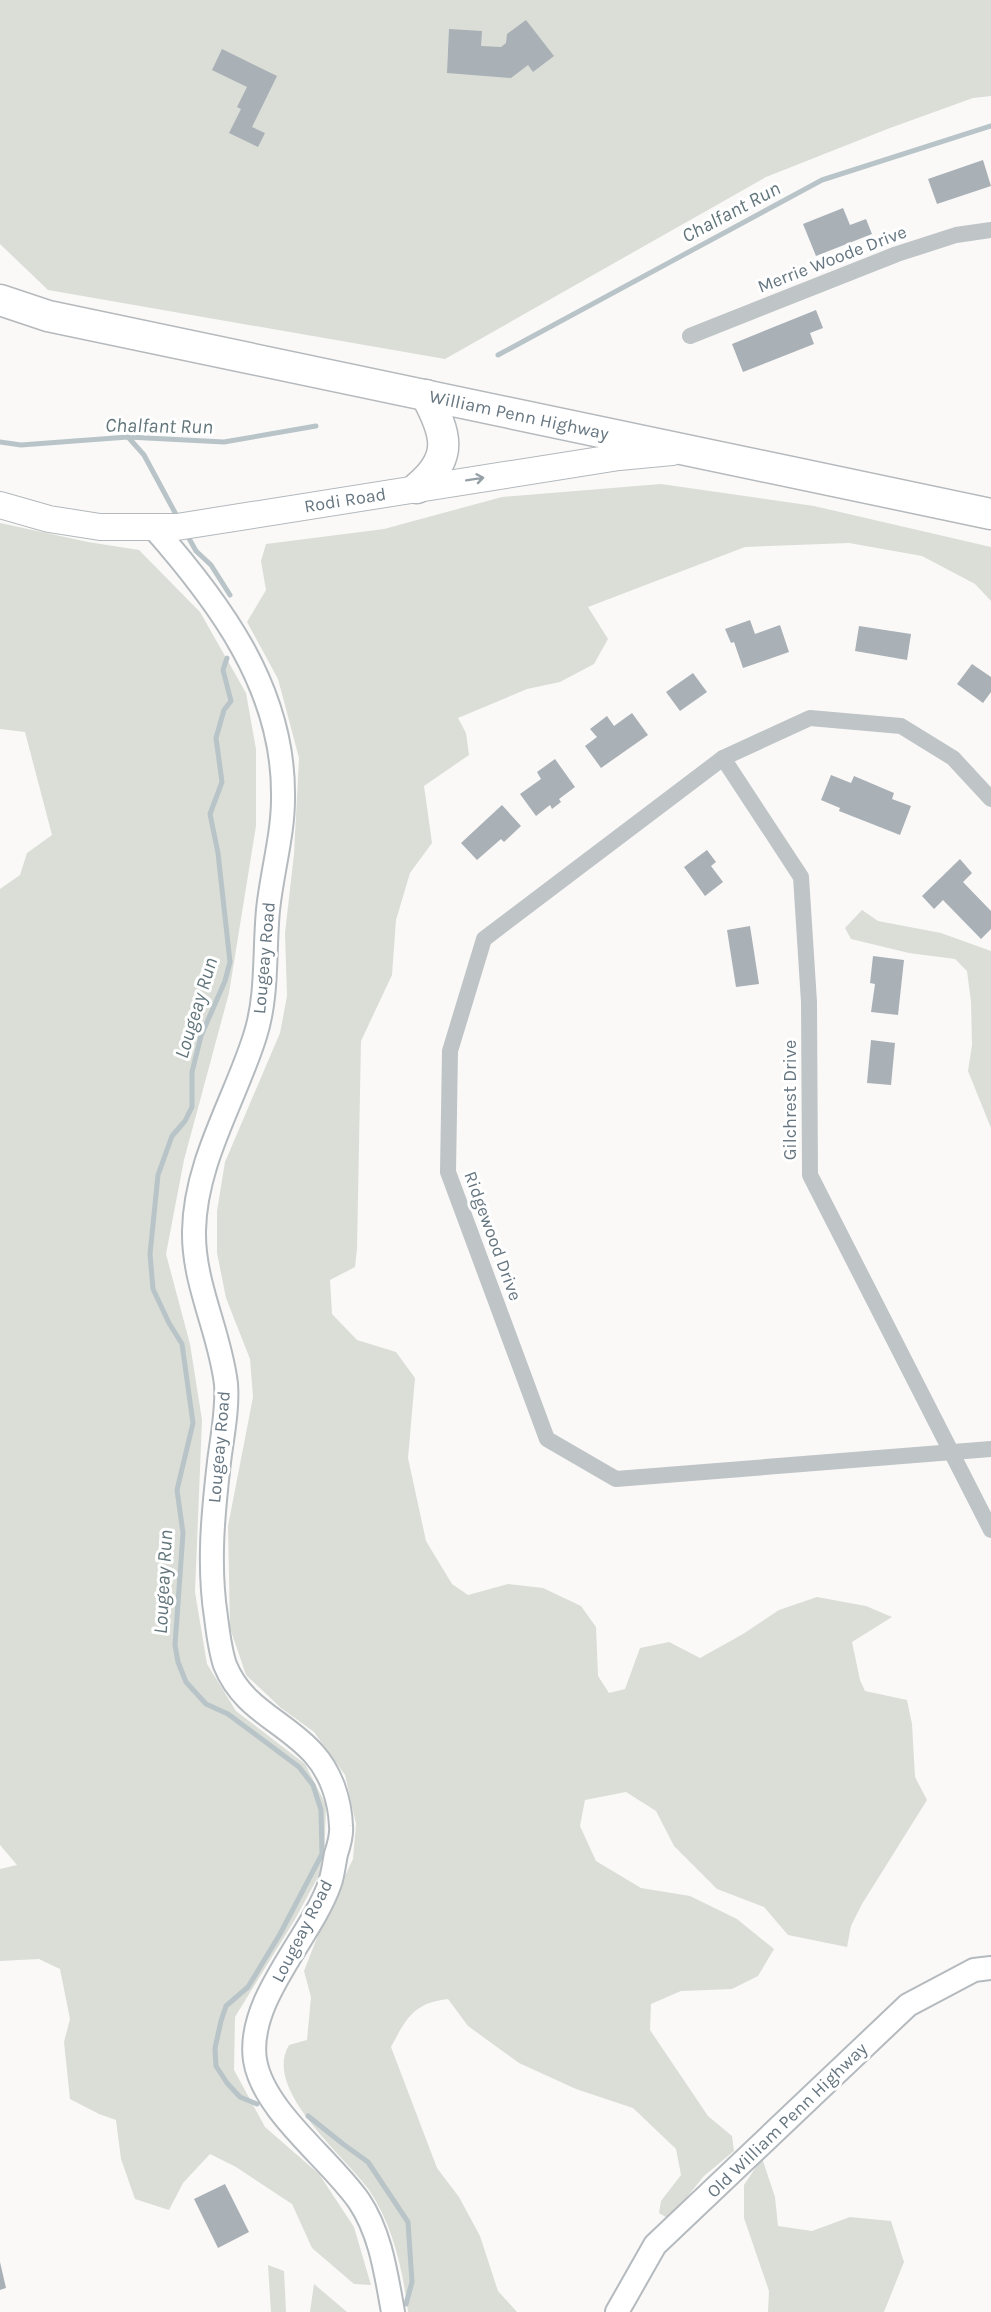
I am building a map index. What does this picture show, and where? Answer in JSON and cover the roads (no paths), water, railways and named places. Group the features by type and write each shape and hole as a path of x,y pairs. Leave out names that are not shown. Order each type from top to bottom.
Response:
{"highway":[{"path":"0,276 48,316"},
{"name":"William Penn Highway","path":"0,300 48,316 991,514"},
{"name":"William Penn Highway","path":"0,314 48,316"},
{"path":"417,488 436,471 444,450 441,428 426,395"}],"main road":[{"name":"Rodi Road","path":"0,505 76,524 124,529 172,526 620,457 691,451"}],"street":[{"name":"Merrie Woode Drive","path":"690,336 897,254 956,236 991,230"},
{"name":"Lougeay Road","path":"172,526 209,594 248,656 273,721 284,789 281,828 271,881 264,976 257,1029 209,1156 198,1196 194,1230 196,1267 216,1336 226,1386 212,1522 212,1590 219,1644 226,1667 237,1688 255,1708 290,1732 316,1756 335,1790 342,1830 330,1884 262,2007 255,2036 255,2062 261,2080 278,2108 358,2200 372,2225 382,2254 393,2312"},
{"name":"Ridgewood Drive","path":"991,799 953,758 902,726 810,718 723,758 484,939 450,1051 448,1172 548,1439 616,1479 991,1449"},
{"name":"Gilchrest Drive","path":"723,758 801,877 809,1002 810,1175 991,1530"},
{"name":"Old William Penn Highway","path":"617,2312 655,2246 908,2005 985,1965"}],"waterway":[{"name":"Chalfant Run","path":"498,355 822,180 991,126"},
{"name":"Chalfant Run","path":"0,442 21,445 128,437 224,442 316,426"},
{"name":"Lougeay Run","path":"128,437 144,455 179,520"},
{"name":"Lougeay Run","path":"186,533 196,551 211,565 230,595"},
{"name":"Lougeay Run","path":"227,658 223,670 231,701 224,710 216,738 222,782 210,814 218,853 230,962 225,981 201,1036 192,1072 192,1107 185,1121 172,1136 158,1175 150,1254 153,1289 182,1344 193,1423 177,1490 183,1533 175,1645 178,1662 186,1682 206,1704 228,1714 299,1767 313,1785 321,1810 322,1854 280,1934 248,1987 226,2006 215,2048 216,2066 227,2083 240,2097 257,2104"},
{"name":"Lougeay Run","path":"308,2116 368,2162 408,2222 412,2282 406,2304"}]}
